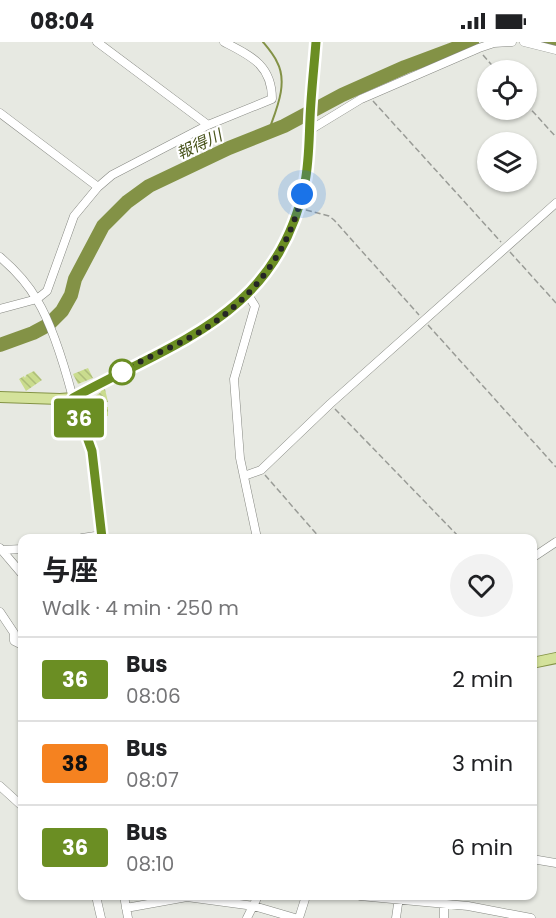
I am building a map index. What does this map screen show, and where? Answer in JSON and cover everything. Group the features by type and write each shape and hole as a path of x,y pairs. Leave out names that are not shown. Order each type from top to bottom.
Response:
{"main road":[{"path":"0,397 73,398 201,331 248,295 278,256 290,233 299,207 308,167 316,42"},
{"path":"73,398 92,451 102,534"},
{"path":"537,662 556,658"}],"street":[{"path":"97,42 207,125"},
{"path":"0,309 39,303 47,291 74,216 98,187 112,175 207,125 272,99 272,86 266,72 254,58 224,42"},
{"path":"310,126 368,96 479,48 494,43 512,42"},
{"path":"524,42 556,50"},
{"path":"0,113 98,187"},
{"path":"244,476 261,470 330,404 556,202"},
{"path":"0,257 20,277 39,303 73,398"},
{"path":"248,295 255,306 234,374 236,417 244,476 256,534"},
{"path":"537,555 556,542"},
{"path":"1,549 18,549"},
{"path":"1,549 18,569"},
{"path":"0,612 14,633 14,641 18,643"},
{"path":"0,786 18,802"},
{"path":"537,860 556,863"},
{"path":"97,900 101,918"},
{"path":"125,900 128,918"},
{"path":"126,908 170,900"},
{"path":"209,900 254,906 297,918 304,900"},
{"path":"246,918 256,900"},
{"path":"396,918 399,900"},
{"path":"414,900 502,916 531,918"},
{"path":"444,904 444,918"}],"path":[{"path":"479,48 488,60"},
{"path":"368,96 556,303"},
{"path":"537,117 556,137"},
{"path":"299,207 329,216 334,220 556,467"},
{"path":"330,404 456,534"},
{"path":"261,470 317,534"}],"building":[{"path":"88,368 93,378 78,384 73,374"},
{"path":"34,371 42,380 26,391 19,379 24,376 25,378"},
{"path":"105,389 108,402 96,405 94,397 101,392 100,390"},
{"path":"108,407 108,416 86,414 86,408"},
{"path":"53,410 64,410 64,419 54,419"}],"waterway":[{"path":"263,42 276,59 282,79 280,98 268,133"},
{"name":"報得川","path":"0,345 48,325 62,311 71,295 75,279 103,226 127,202 149,186 229,148 284,126 342,95 405,67 472,42"},
{"name":"報得川","path":"549,42 556,45"}],"bus line":[{"name":"36","path":"102,534 92,451 73,398 201,331 248,295 268,271 290,233 305,182 308,167 316,42"}],"route":[{"path":"122,372 201,331 248,295 268,271 284,245 295,220 302,194"}]}
